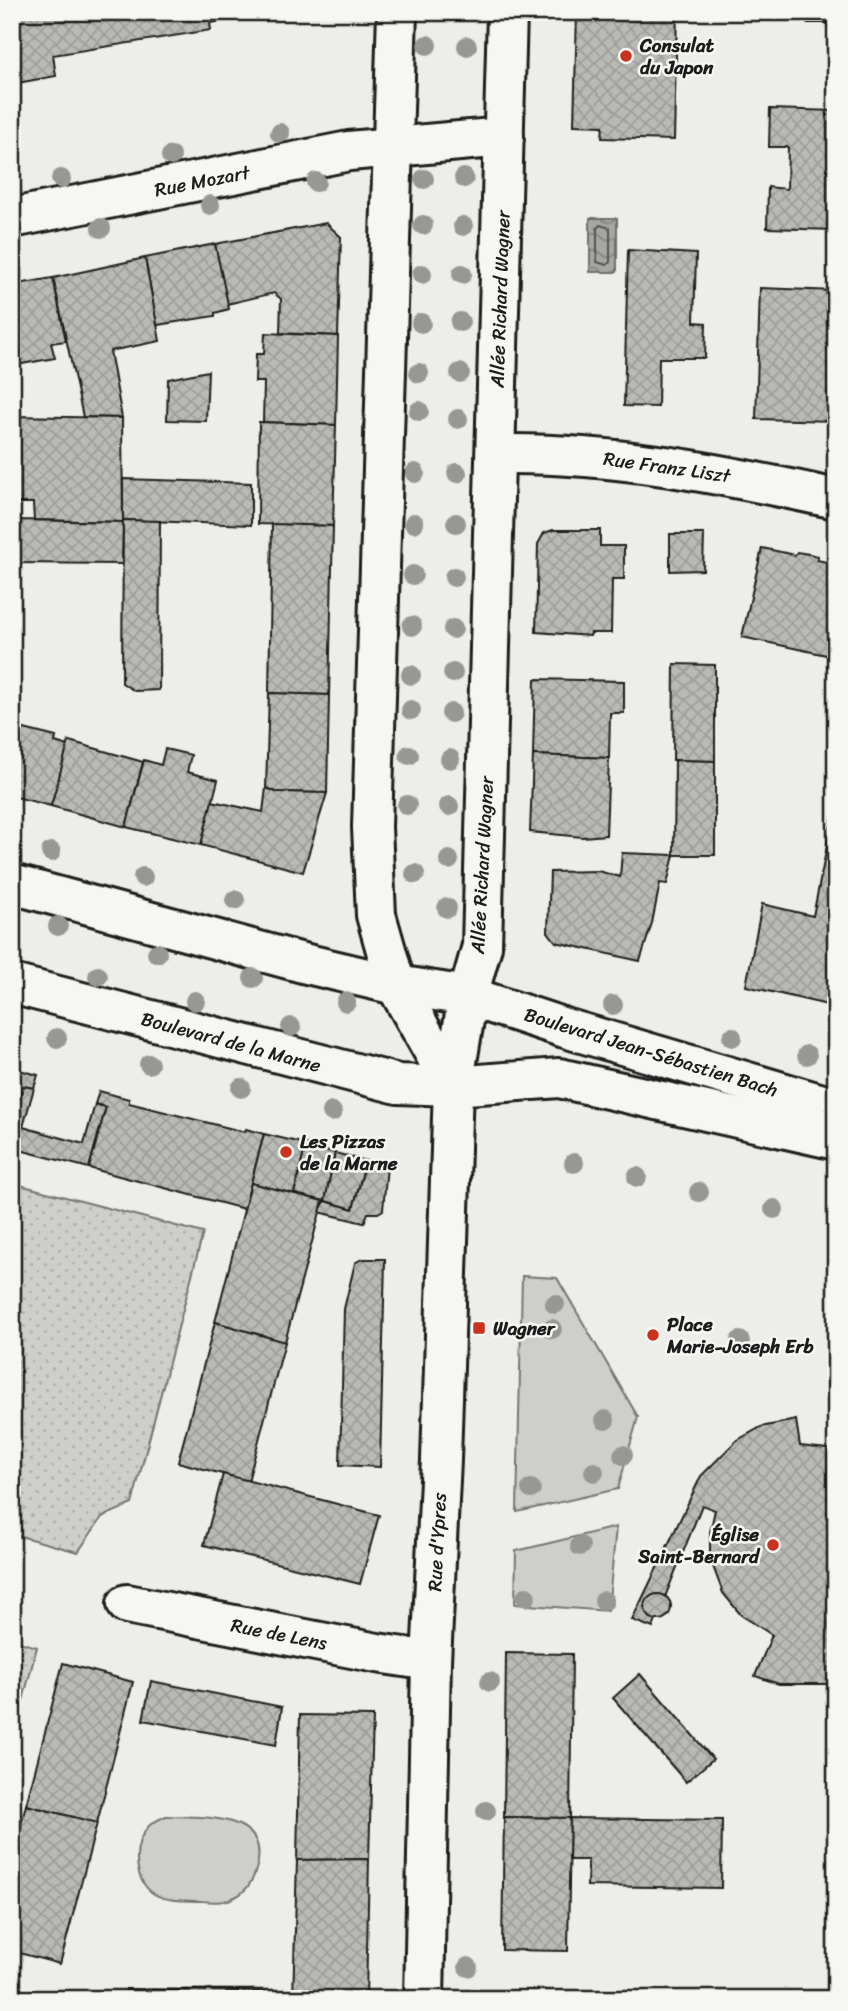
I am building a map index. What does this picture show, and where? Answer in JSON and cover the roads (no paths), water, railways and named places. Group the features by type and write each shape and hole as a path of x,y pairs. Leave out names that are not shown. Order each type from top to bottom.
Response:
{"street":[{"path":"397,12 372,827 376,915 396,985 453,1086"},
{"name":"Allée Richard Wagner","path":"453,1086 468,996 482,946 507,12"},
{"name":"Rue Mozart","path":"12,218 393,145 504,136"},
{"name":"Rue Franz Liszt","path":"496,454 554,453 704,470 836,499"},
{"path":"12,884 396,985"},
{"name":"Boulevard de la Marne","path":"12,985 398,1084 453,1086"},
{"name":"Boulevard Jean-Sébastien Bach","path":"396,985 468,996 565,1028 836,1108"},
{"name":"Boulevard Jean-Sébastien Bach","path":"453,1086 559,1078 836,1140"},
{"name":"Rue d'Ypres","path":"424,1999 431,1661 442,1460 453,1086"},
{"name":"Rue de Lens","path":"127,1604 390,1656 431,1661"}],"water":[{"path":"590,218 617,218 617,272 590,272"}],"place":[{"name":"Consulat du Japon","path":"626,56"},
{"name":"Les Pizzas de la Marne","path":"286,1152"},
{"name":"Wagner","path":"479,1328"},
{"name":"Place Marie-Joseph Erb","path":"653,1335"},
{"name":"Église Saint-Bernard","path":"773,1545"}]}
